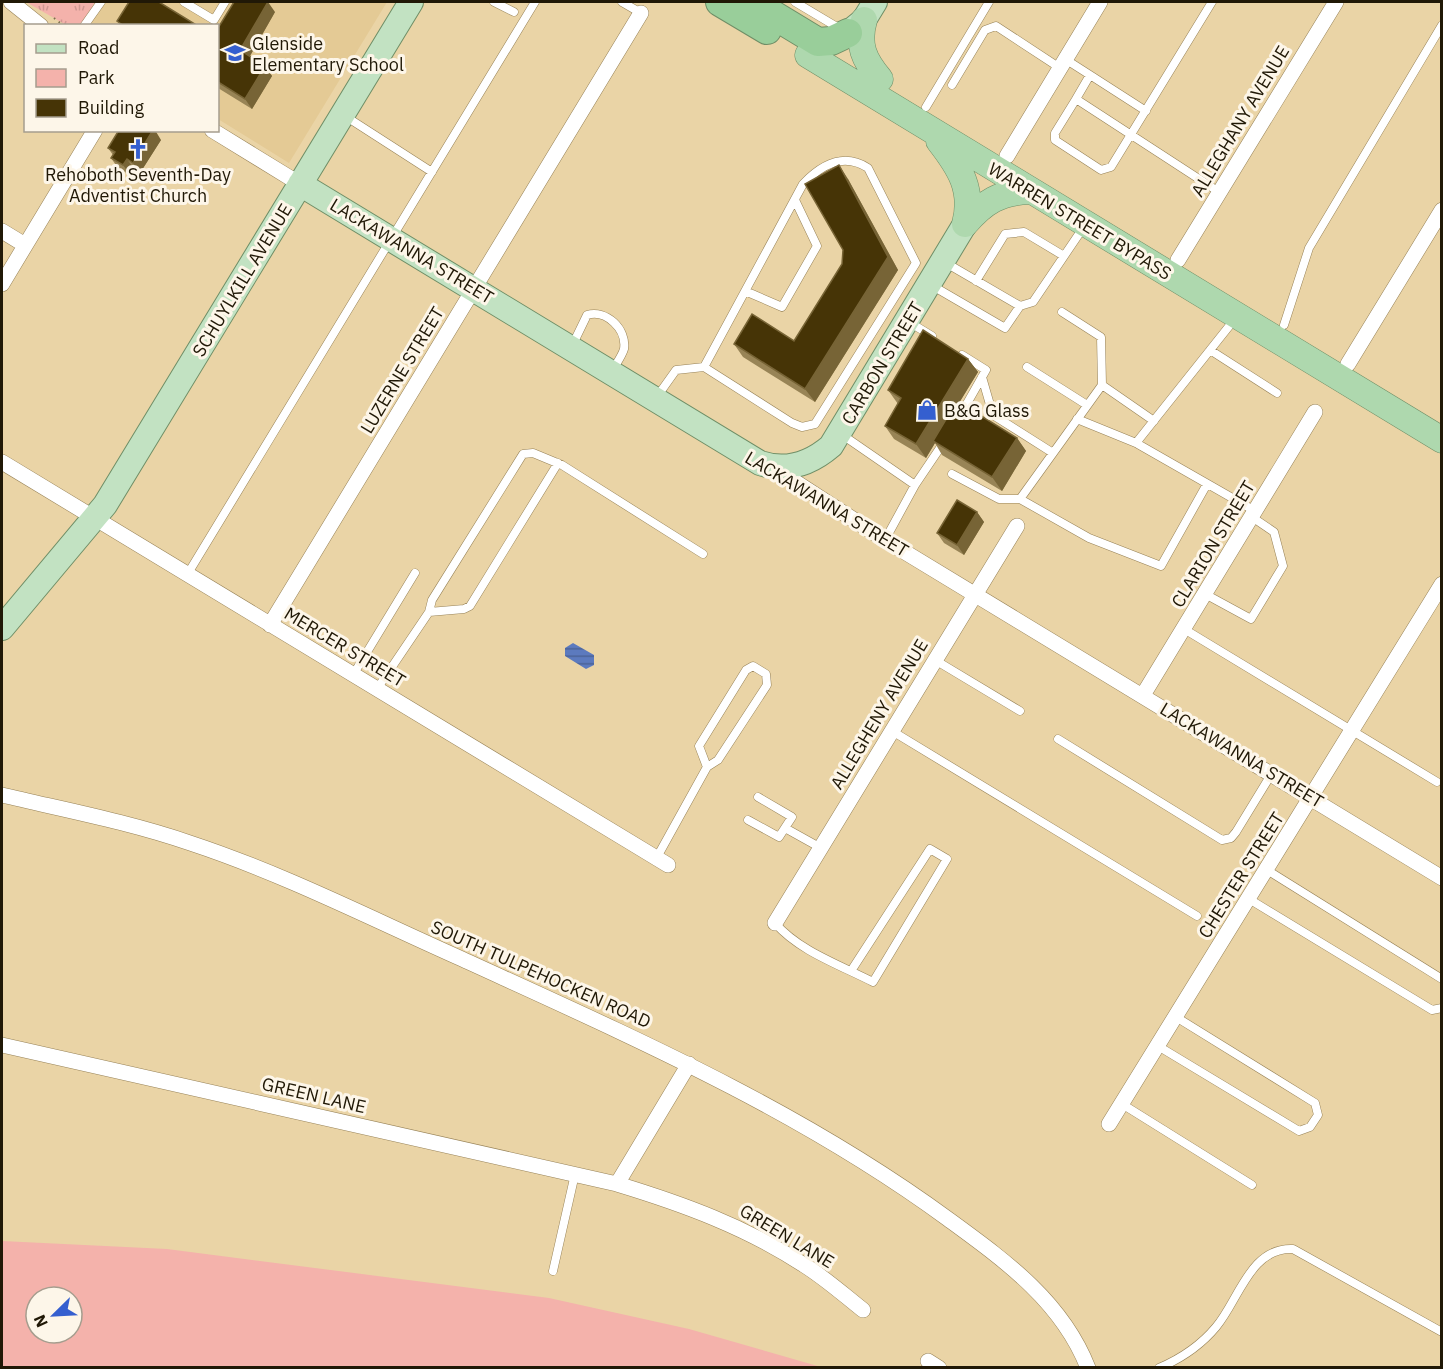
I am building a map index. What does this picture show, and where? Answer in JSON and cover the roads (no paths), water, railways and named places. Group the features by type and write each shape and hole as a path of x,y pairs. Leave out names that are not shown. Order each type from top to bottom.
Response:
{"highway":[{"name":"WARREN STREET BYPASS","path":"720,2 880,79 927,118 1007,156 1442,420"},
{"name":"WARREN STREET BYPASS","path":"752,2 813,48 927,118 1030,191 1442,440"},
{"path":"813,48 831,41 862,18"},
{"path":"862,18 861,50 880,79"},
{"path":"927,118 965,182 969,203 965,224"},
{"path":"965,224 993,198 1013,191 1030,191"}],"main road":[{"name":"SCHUYLKILL AVENUE","path":"2,628 105,505 411,2"},
{"name":"LACKAWANNA STREET","path":"300,184 760,463 772,467"},
{"name":"CARBON STREET","path":"772,467 787,468 809,461 831,446 965,224"}],"street":[{"path":"11,2 38,24"},
{"path":"1007,156 1100,2"},
{"name":"ALLEGHANY AVENUE","path":"1178,260 1336,2"},
{"name":"LUZERNE STREET","path":"270,625 641,13"},
{"path":"2,284 94,132"},
{"name":"LACKAWANNA STREET","path":"215,132 300,184"},
{"path":"1348,364 1442,210"},
{"path":"2,231 25,245"},
{"name":"CLARION STREET","path":"1143,695 1315,412"},
{"name":"MERCER STREET","path":"2,462 662,862"},
{"name":"LACKAWANNA STREET","path":"772,467 885,540 1442,878"},
{"name":"ALLEGHENY AVENUE","path":"775,923 1017,526"},
{"name":"CHESTER STREET","path":"1109,1124 1442,584"},
{"name":"SOUTH TULPEHOCKEN ROAD","path":"2,795 132,825 256,867 689,1064 752,1095 843,1148 916,1195 1023,1276 1064,1321 1081,1348 1088,1368"},
{"name":"GREEN LANE","path":"2,1045 617,1184 688,1206 721,1220 806,1266 863,1310"},
{"path":"617,1184 689,1064"}],"lane":[{"path":"85,24 95,6 101,2"},
{"path":"184,2 214,20 225,2"},
{"path":"494,2 514,12"},
{"path":"187,575 535,2"},
{"path":"622,2 641,13"},
{"path":"795,2 862,18"},
{"path":"927,118 989,2"},
{"path":"1090,75 1055,133 1055,140 1101,170 1111,167 1212,2"},
{"path":"1284,325 1309,248 1442,24"},
{"path":"952,85 985,30 996,26 1062,64 1090,75 1146,111"},
{"path":"1076,99 1219,192"},
{"path":"343,114 432,172"},
{"path":"655,399 676,370 704,367 792,423 802,427 815,424 916,263 868,168 856,160 842,161 818,169 803,184 704,367"},
{"path":"745,291 782,307 817,246 795,200"},
{"path":"930,284 1005,328 1020,306 1033,302 1085,224"},
{"path":"976,281 1005,234 1024,232 1064,256"},
{"path":"943,261 1020,306"},
{"path":"571,348 587,315 595,312 606,315 620,329 624,339 623,351 611,372"},
{"path":"1020,499 1102,385 1101,337 1062,312"},
{"path":"1136,443 1237,316"},
{"path":"907,321 941,342"},
{"path":"950,348 984,374 993,415 1053,453"},
{"path":"1210,350 1277,393"},
{"path":"1027,367 1087,405"},
{"path":"956,422 984,374"},
{"path":"1102,385 1154,421"},
{"path":"1077,419 1136,443 1207,483 1254,514 1274,532 1283,566 1251,619 1205,594"},
{"path":"885,540 915,485 950,431"},
{"path":"840,433 915,485"},
{"path":"377,689 429,612 432,600 518,459 532,453 558,463 703,554"},
{"path":"429,612 464,609 470,606 558,463"},
{"path":"952,474 999,499 1020,499 1089,538 1161,566 1207,483"},
{"path":"353,675 415,573"},
{"path":"1184,629 1437,782"},
{"path":"935,660 1020,711"},
{"path":"662,862 707,766 718,760 766,685 766,674 753,666 746,670 699,746 707,766"},
{"path":"892,731 1197,916"},
{"path":"1058,739 1222,840 1231,838 1236,832 1272,773"},
{"path":"748,820 779,837 792,817 759,797"},
{"path":"785,828 821,848"},
{"path":"775,923 788,938 851,971 873,982 947,860 930,849 851,971"},
{"path":"1267,870 1442,979"},
{"path":"1249,898 1432,1010 1442,1008"},
{"path":"1158,1046 1299,1131 1310,1127 1318,1115 1315,1103 1176,1017"},
{"path":"1122,1104 1252,1185"},
{"path":"553,1271 575,1174"},
{"path":"1159,1368 1173,1362 1200,1344 1216,1327 1259,1261 1269,1253 1281,1248 1293,1249 1442,1332"}],"water":[{"path":"573,643 594,655 594,665 586,669 565,656 565,648"}],"place":[{"name":"Glenside Elementary School","path":"235,53"},
{"name":"Rehoboth Seventh-Day Adventist Church","path":"138,149"},
{"name":"B&G Glass","path":"927,410"}]}
